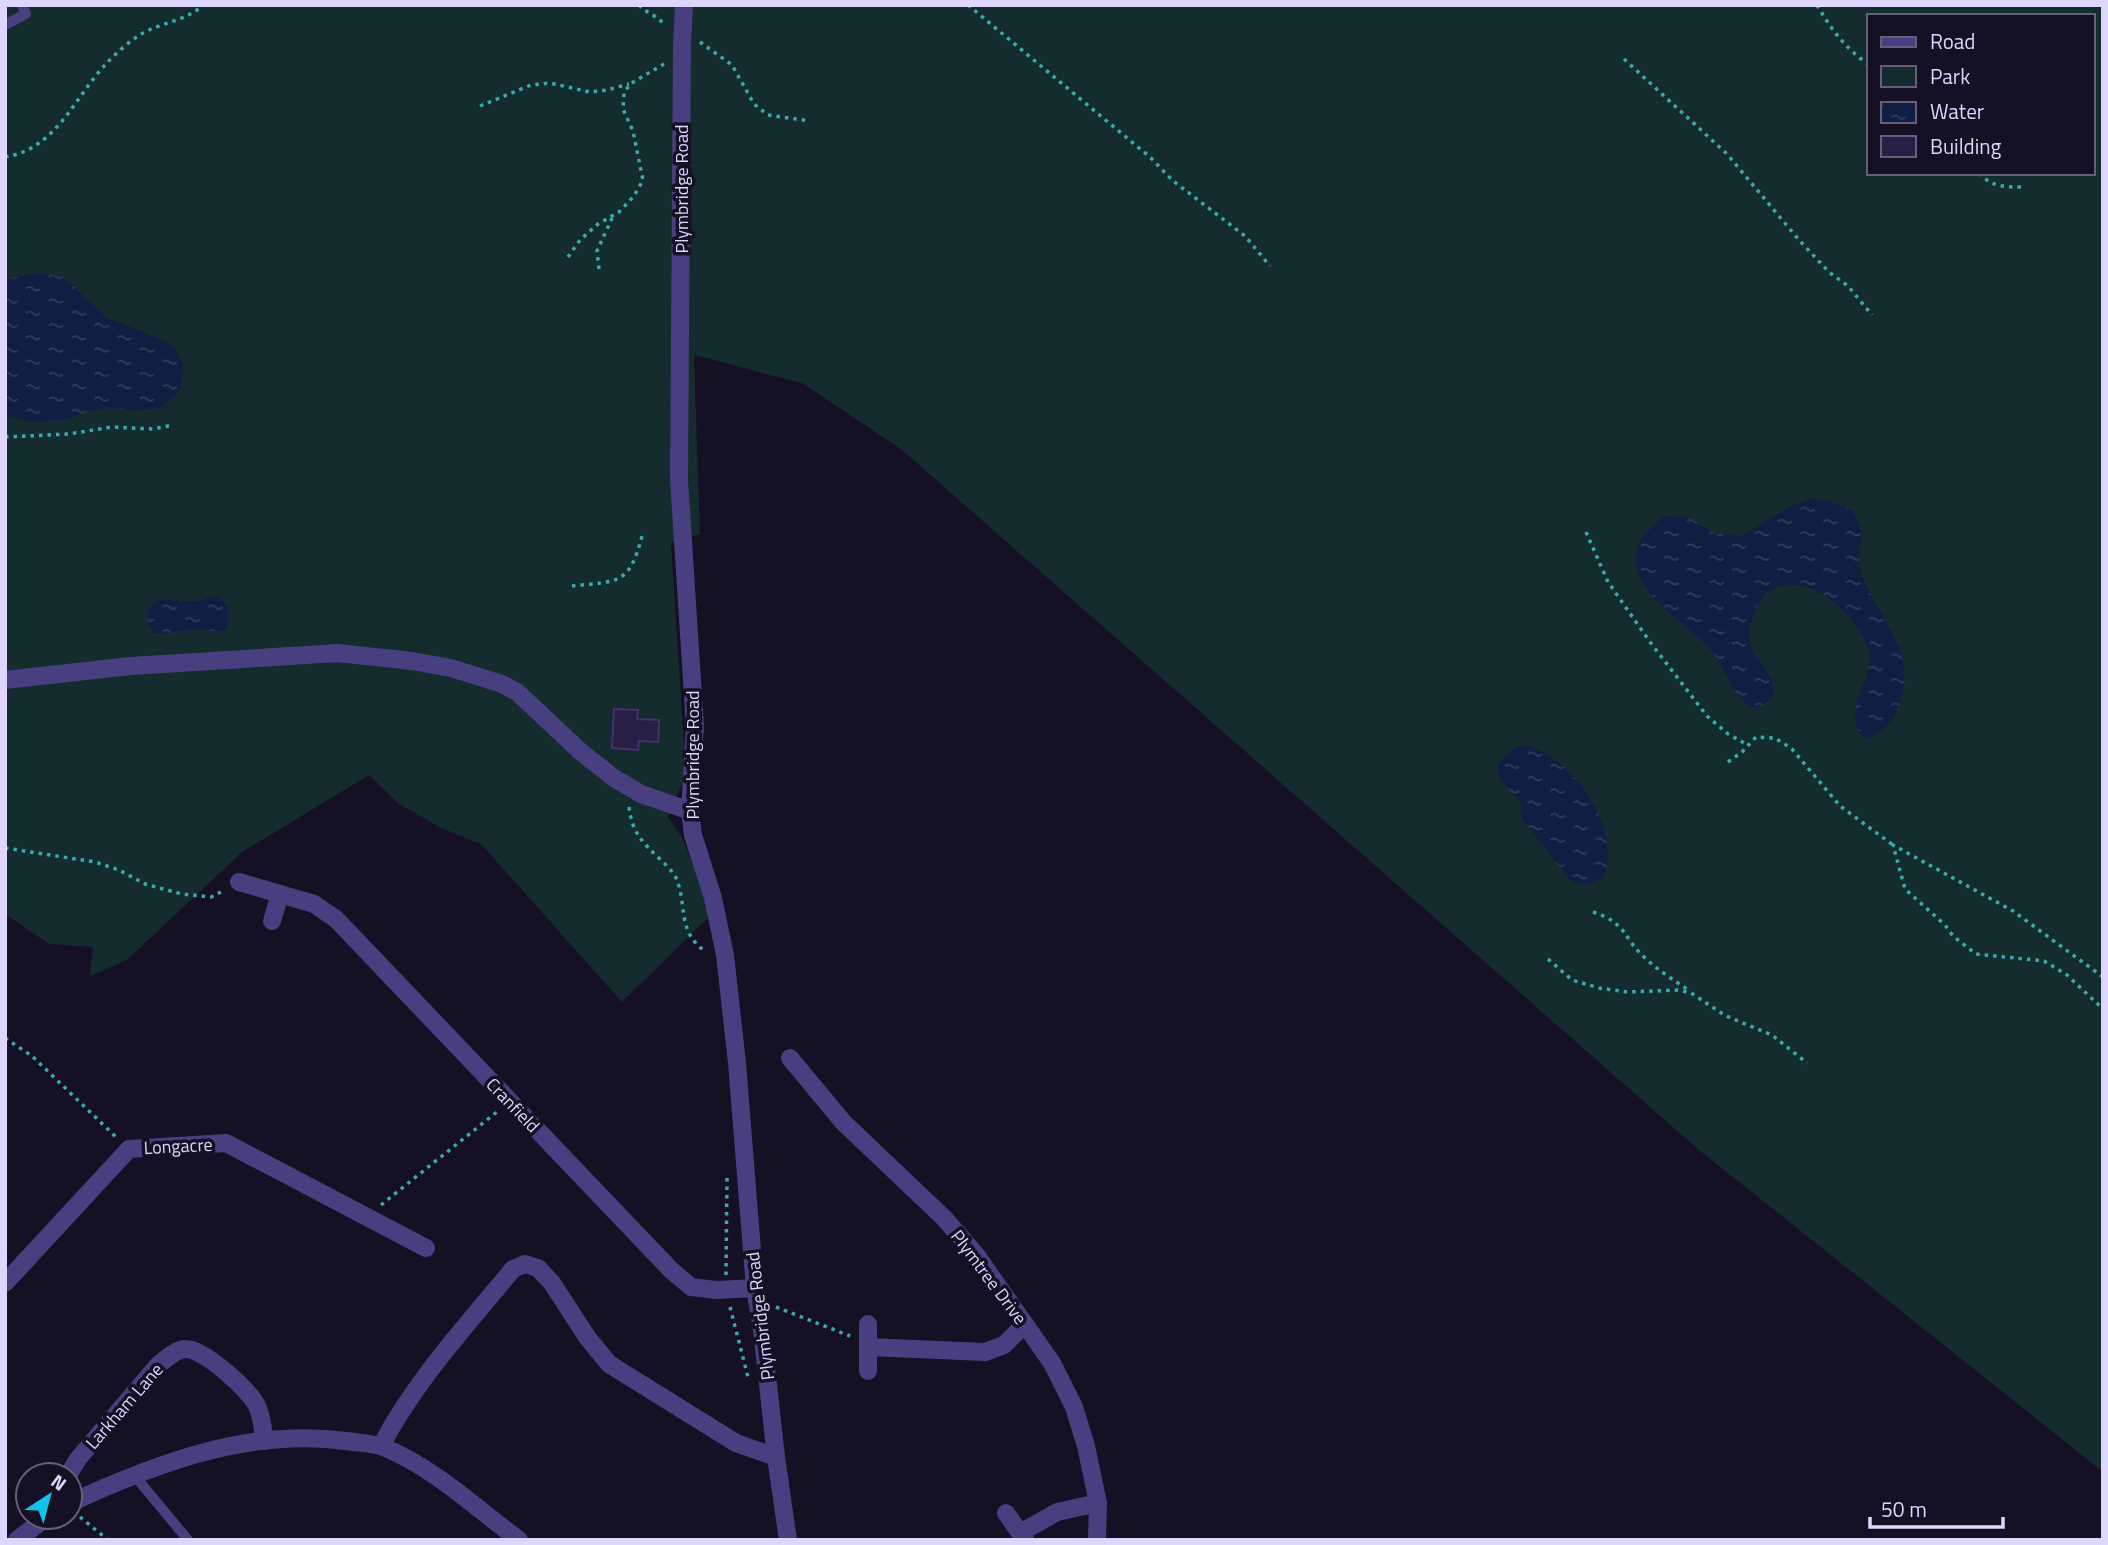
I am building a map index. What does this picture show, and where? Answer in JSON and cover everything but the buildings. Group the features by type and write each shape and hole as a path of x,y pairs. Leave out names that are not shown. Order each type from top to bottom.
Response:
{"street":[{"name":"Plymbridge Road","path":"684,5 679,480 695,726 690,811 693,835 713,898 725,955 756,1294 788,1540"},
{"path":"5,680 131,666 338,653 451,668 502,684 517,692 581,752 614,778 641,794 690,811"},
{"name":"Cranfield","path":"239,882 314,904 336,919 671,1270 691,1287 756,1294"},
{"path":"272,921 280,894"},
{"name":"Plymtree Drive","path":"790,1058 843,1122 944,1218 977,1256 1052,1363 1074,1407 1086,1446 1098,1503 1097,1540"},
{"name":"Longacre","path":"5,1283 129,1149 226,1143 426,1248"},
{"path":"381,1446 439,1357 513,1269 525,1264 538,1268 552,1283 587,1337 609,1364 736,1443 776,1457"},
{"path":"868,1371 869,1324"},
{"path":"868,1347 985,1352 1004,1345 1025,1324"},
{"name":"Larkham Lane","path":"77,1461 158,1366 184,1348 199,1352 258,1406 265,1441"},
{"path":"84,1505 134,1475 188,1455 265,1441 322,1438 381,1446 439,1480 519,1540"},
{"path":"1006,1513 1023,1536 1057,1513 1098,1503"}],"lane":[{"path":"5,25 26,14 22,5"},
{"path":"134,1475 188,1540"}],"path":[{"path":"5,157 40,145 107,62 147,31 176,20 203,5"},
{"path":"639,5 650,15 662,20 668,29"},
{"path":"968,5 1151,158 1172,180 1245,236 1270,266"},
{"path":"1817,5 1834,33 1853,54 1867,63"},
{"path":"1624,59 1727,154 1798,240 1829,272 1848,286 1872,315"},
{"path":"480,106 531,85 550,83 590,92 630,84"},
{"path":"1981,175 1987,182 1999,187 2022,187"},
{"path":"599,270 597,251 614,214"},
{"path":"5,437 69,434 112,427 153,429 173,425"},
{"path":"1586,532 1608,582 1650,642 1707,716 1728,734 1748,745"},
{"path":"572,586 607,583 621,578 631,569 642,536"},
{"path":"1728,762 1756,737 1775,738 1792,749 1840,806 1893,845 2013,911 2103,977"},
{"path":"631,788 628,802 633,826 641,842 676,878 686,931 697,946 706,952 725,955"},
{"path":"1893,845 1905,889 1945,925 1953,936 1976,954 2044,961 2067,975 2103,1009"},
{"path":"5,848 95,862 119,870 145,884 182,894 211,897 239,882"},
{"path":"1593,912 1610,917 1644,957 1691,993 1726,1016 1772,1035 1807,1063"},
{"path":"1548,959 1572,980 1599,988 1627,992 1678,990 1691,993"},
{"path":"5,1038 32,1056 129,1149"},
{"path":"366,1216 510,1101"},
{"path":"726,1289 748,1377"},
{"path":"756,1294 834,1329"},
{"path":"84,1518 108,1540"}],"green space":[{"path":"5,5 2103,5 2103,1472 1699,1150 902,450 802,383 694,355 700,534 671,543 686,774 668,817 683,839 713,913 622,1002 481,844 441,828 399,804 369,775 241,853 127,960 90,976 93,947 49,944 5,914"}],"water":[{"path":"41,273 63,277 106,317 165,341 176,350 183,364 179,392 160,408 131,411 110,408 46,422 27,421 5,415 5,279"},
{"path":"1810,499 1827,500 1853,511 1861,532 1860,569 1899,647 1904,681 1901,699 1893,718 1885,728 1868,739 1859,732 1855,714 1868,671 1869,652 1854,623 1830,599 1811,589 1789,585 1770,590 1763,597 1752,619 1750,638 1753,650 1770,677 1773,692 1769,701 1755,709 1734,690 1710,649 1658,602 1639,575 1636,560 1639,544 1664,516 1687,517 1716,534 1742,536 1789,507"},
{"path":"218,595 229,612 225,631 195,629 153,633 147,616 156,600 192,601"},
{"path":"1527,745 1562,765 1590,797 1606,836 1608,856 1605,876 1586,884 1568,878 1522,819 1521,803 1501,780 1497,769 1499,763 1514,748"}]}
